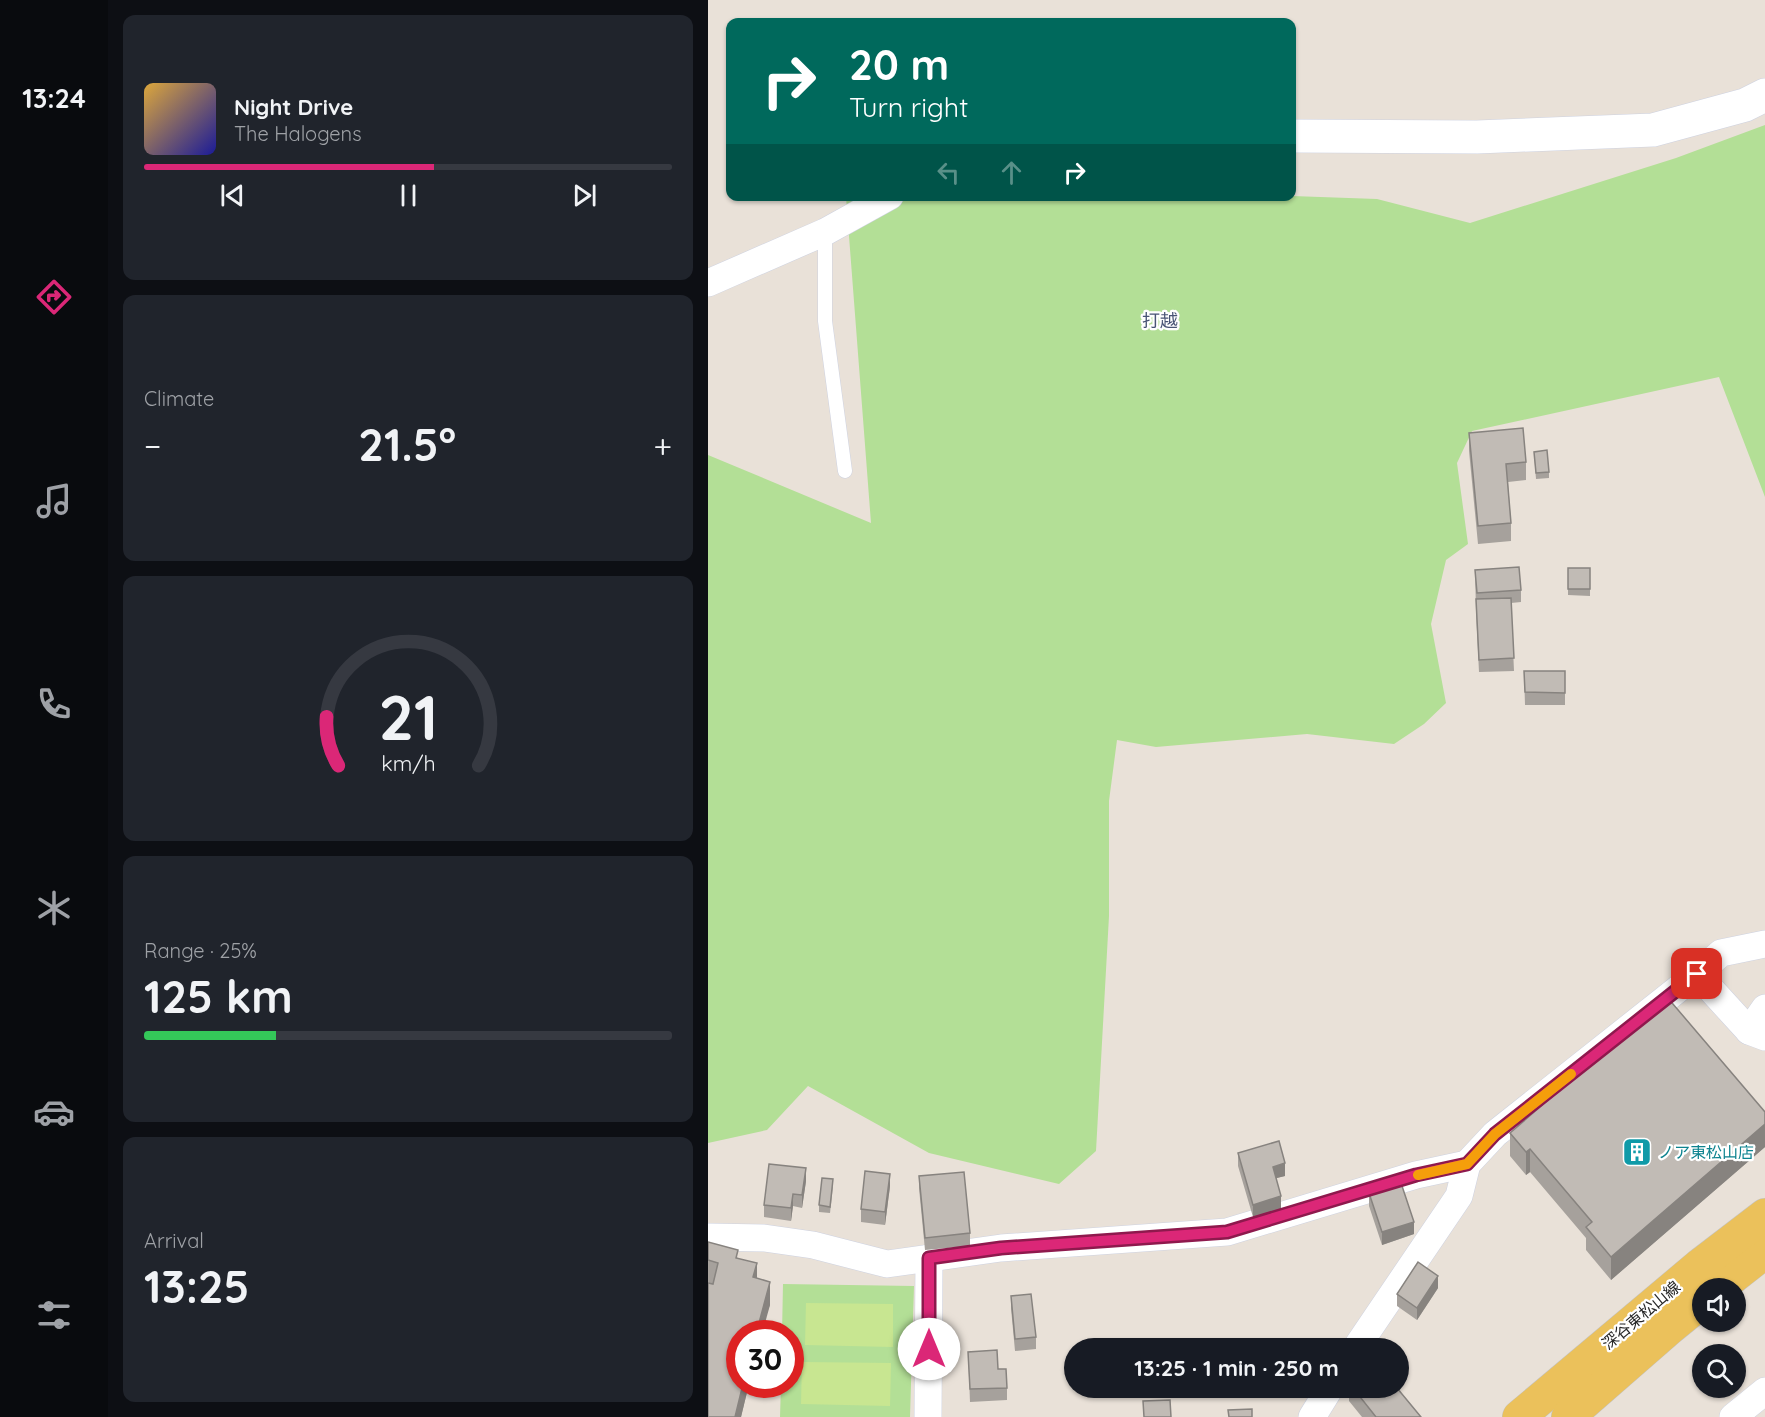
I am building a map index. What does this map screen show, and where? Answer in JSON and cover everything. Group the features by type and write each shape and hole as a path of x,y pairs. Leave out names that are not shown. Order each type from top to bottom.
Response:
{"main road":[{"name":"深谷東松山線","path":"1520,1417 1701,1264 1765,1215"},
{"path":"1732,1278 1765,1252"},
{"name":"深谷東松山線","path":"1568,1417 1692,1310"}],"street":[{"path":"1296,136 1477,137 1653,130 1745,105 1765,95"},
{"path":"708,283 825,232 881,201"},
{"path":"1363,1338 1459,1196 1467,1164 1495,1134 1721,953 1765,944"},
{"path":"1697,974 1757,1034 1765,1008"},
{"path":"708,1237 764,1238 813,1245 887,1264 1001,1248 1227,1232 1416,1175 1467,1164"},
{"path":"928,1417 929,1258"},
{"path":"1732,1417 1765,1391"},
{"path":"1312,1417 1324,1398"}],"lane":[{"path":"825,232 825,321 845,471"}],"green space":[{"path":"1765,125 1765,497 1719,377 1472,431 1457,463 1468,544 1446,560 1431,624 1446,703 1424,724 1394,744 1307,734 1156,747 1117,740 1109,801 1109,916 1096,1151 1059,1184 929,1153 808,1086 767,1130 708,1143 708,455 871,523 846,201 1296,201 1296,196 1377,199 1470,223 1676,158"},
{"path":"783,1284 914,1286 910,1417 780,1417 781,1398 804,1398 804,1320 782,1320"},
{"path":"806,1303 893,1304 893,1347 805,1345"},
{"path":"804,1362 891,1363 890,1406 801,1404 801,1398 804,1398"}],"building":[{"path":"1523,428 1526,462 1506,464 1511,523 1478,526 1469,433"},
{"path":"1547,450 1549,472 1536,473 1534,452"},
{"path":"1519,567 1521,590 1477,593 1475,570"},
{"path":"1568,568 1590,568 1590,589 1568,589"},
{"path":"1511,598 1514,658 1479,660 1476,599"},
{"path":"1524,671 1565,671 1565,693 1525,692"},
{"name":"ノア東松山店","path":"1667,997 1765,1112 1765,1124 1611,1257 1586,1227 1592,1222 1530,1149 1526,1152 1510,1133"},
{"path":"1279,1141 1285,1163 1273,1167 1281,1196 1253,1205 1238,1153"},
{"path":"769,1164 806,1168 802,1195 793,1194 791,1208 764,1205"},
{"path":"865,1171 890,1174 885,1212 861,1209"},
{"path":"964,1172 970,1233 925,1238 919,1176"},
{"path":"822,1178 833,1179 830,1207 819,1205"},
{"path":"1401,1183 1414,1222 1382,1232 1369,1193"},
{"path":"708,1242 738,1250 736,1258 757,1263 753,1277 770,1282 760,1320 726,1320 726,1398 740,1398 735,1417 708,1417 708,1283 713,1284 718,1263 708,1260"},
{"path":"1418,1262 1438,1276 1417,1308 1397,1294"},
{"path":"1031,1294 1036,1337 1015,1339 1011,1296"},
{"path":"997,1350 998,1369 1006,1369 1007,1388 970,1389 968,1352"},
{"path":"1361,1398 1405,1398 1421,1417 1376,1417"},
{"path":"1170,1400 1171,1417 1144,1417 1143,1401"},
{"path":"1252,1409 1252,1417 1229,1417 1228,1410"}],"slow traffic":[{"path":"1418,1175 1467,1164 1495,1134 1571,1074"}],"place":[{"name":"ノア東松山店","path":"1637,1152"}],"district":[{"name":"打越","path":"1160,320"}],"route":[{"path":"929,1349 929,1258 1001,1248 1227,1232 1416,1175 1467,1164 1495,1134 1697,974"}]}
